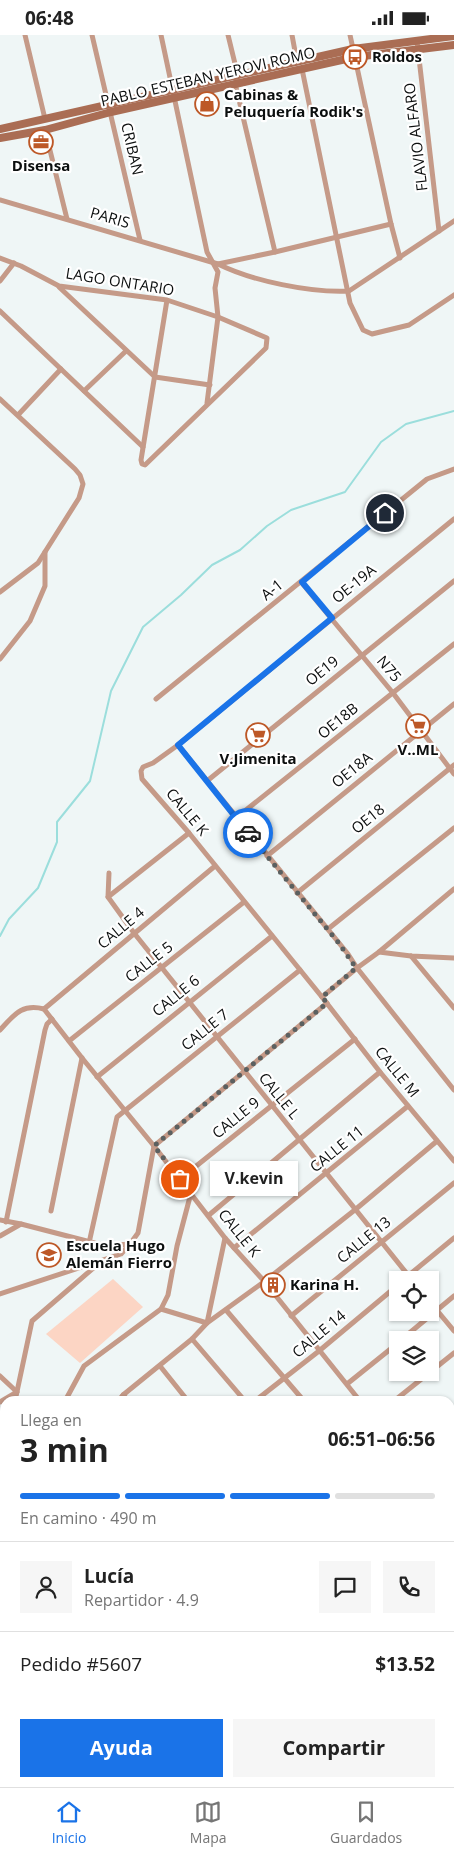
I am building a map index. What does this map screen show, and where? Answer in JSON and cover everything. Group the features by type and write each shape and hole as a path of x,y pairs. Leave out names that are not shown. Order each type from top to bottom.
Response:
{"main road":[{"name":"PABLO ESTEBAN YEROVI ROMO","path":"236,80 297,61 417,45 454,36"},
{"name":"PABLO ESTEBAN YEROVI ROMO","path":"417,45 454,45"},
{"name":"PABLO ESTEBAN YEROVI ROMO","path":"0,138 44,130 110,109 174,94 236,80 302,69 354,53"},
{"name":"PABLO ESTEBAN YEROVI ROMO","path":"0,129 44,119 110,109"}],"street":[{"path":"25,35 44,119"},
{"name":"CRIBAN","path":"92,35 140,240"},
{"path":"161,35 207,251 215,263 218,272 215,288 218,317 207,404 145,465 142,464 141,460 167,300"},
{"path":"228,35 236,80 275,252"},
{"path":"292,35 297,61"},
{"path":"350,35 390,224 400,258"},
{"name":"FLAVIO ALFARO","path":"417,45 439,231"},
{"path":"302,69 350,303 359,325 367,333 389,331 409,325 454,296"},
{"path":"44,130 67,219"},
{"name":"PARIS","path":"0,200 215,263 246,276 330,292 349,291"},
{"path":"349,291 454,221"},
{"path":"215,263 275,252 390,224"},
{"name":"LAGO ONTARIO","path":"0,258 59,286 167,300 218,317 267,338 266,347 207,404"},
{"path":"0,281 14,263"},
{"path":"59,286 155,377 210,385"},
{"path":"0,311 143,447"},
{"path":"84,391 126,351"},
{"path":"18,415 61,369"},
{"path":"0,399 76,469 83,484 79,497 38,563 0,592"},
{"name":"A-1","path":"156,699 302,582 426,479 454,469"},
{"name":"OE-19A","path":"153,763 178,745 454,519"},
{"path":"0,659 30,621 43,592 45,586 45,551"},
{"name":"OE19","path":"207,781 454,581"},
{"name":"N75","path":"302,582 393,693 420,731 452,767 454,774"},
{"name":"OE18B","path":"236,818 454,644"},
{"name":"OE18A","path":"267,856 454,704"},
{"path":"178,745 328,929 356,968 454,1090"},
{"name":"CALLE K","path":"153,763 142,768 142,779 189,833 322,997"},
{"name":"OE18","path":"297,893 452,767"},
{"path":"328,929 454,828"},
{"path":"108,897 189,833"},
{"name":"CALLE 4","path":"44,1009 215,866"},
{"path":"108,897 109,873"},
{"path":"322,997 454,889"},
{"name":"CALLE L","path":"108,897 188,1002 404,1271"},
{"name":"CALLE 5","path":"69,1041 244,902"},
{"name":"CALLE 6","path":"97,1077 272,936"},
{"path":"379,952 454,958"},
{"path":"411,956 454,1008"},
{"name":"CALLE 7","path":"125,1111 300,970"},
{"name":"CALLE M","path":"322,997 380,1072 454,1161"},
{"path":"0,1294 121,1254 138,1233 154,1146 327,1003"},
{"path":"0,1030 23,1008 36,1007 44,1009"},
{"name":"CALLE K","path":"44,1009 209,1215 225,1238 264,1281 356,1396"},
{"path":"52,1019 47,1024 45,1030 3,1221 106,1246 130,1244"},
{"name":"CALLE 9","path":"180,1179 355,1039"},
{"path":"51,1211 82,1058"},
{"path":"209,1215 380,1072"},
{"name":"CALLE 11","path":"234,1248 408,1106"},
{"path":"90,1243 117,1117 125,1111"},
{"path":"123,1395 192,1339 207,1323 356,1209 437,1141"},
{"name":"CALLE 13","path":"291,1316 454,1183"},
{"path":"68,1396 84,1366 161,1309 168,1295 177,1246 191,1193"},
{"path":"0,1236 21,1224"},
{"path":"207,1323 225,1238"},
{"path":"418,1271 454,1238"},
{"path":"106,1246 109,1258"},
{"path":"16,1396 32,1321 102,1261"},
{"name":"CALLE 14","path":"261,1396 389,1293"},
{"path":"439,1308 454,1295"},
{"path":"161,1309 207,1323"},
{"path":"226,1310 300,1396"},
{"path":"439,1312 454,1331"},
{"path":"412,1331 424,1321"},
{"path":"192,1339 241,1396"},
{"path":"347,1384 389,1350"},
{"path":"400,1396 454,1353"},
{"path":"160,1366 184,1396"},
{"path":"0,1376 17,1392"},
{"path":"10,1396 17,1392"}],"shaded area":[{"path":"113,1279 143,1307 80,1363 46,1334"}],"waterway":[{"path":"0,936 9,919 38,888 57,842 57,822 90,781 111,691 143,627 181,595 212,565 240,550 267,526 291,510 345,492 381,442 406,424 454,411"}],"way so far":[{"path":"180,1179 154,1146 327,1003 322,997 356,968 348,954 248,833"}],"place":[{"name":"Roldos","path":"355,57"},
{"name":"Cabinas & Peluquería Rodik's","path":"207,104"},
{"name":"Disensa","path":"41,142"},
{"name":"V..ML","path":"418,726"},
{"name":"V.Jimenita","path":"258,735"},
{"name":"V.kevin","path":"180,1179"},
{"name":"Escuela Hugo Alemán Fierro","path":"49,1255"},
{"name":"Karina H.","path":"273,1285"}],"route":[{"path":"248,833 178,745 332,618 302,582 385,513"}]}
